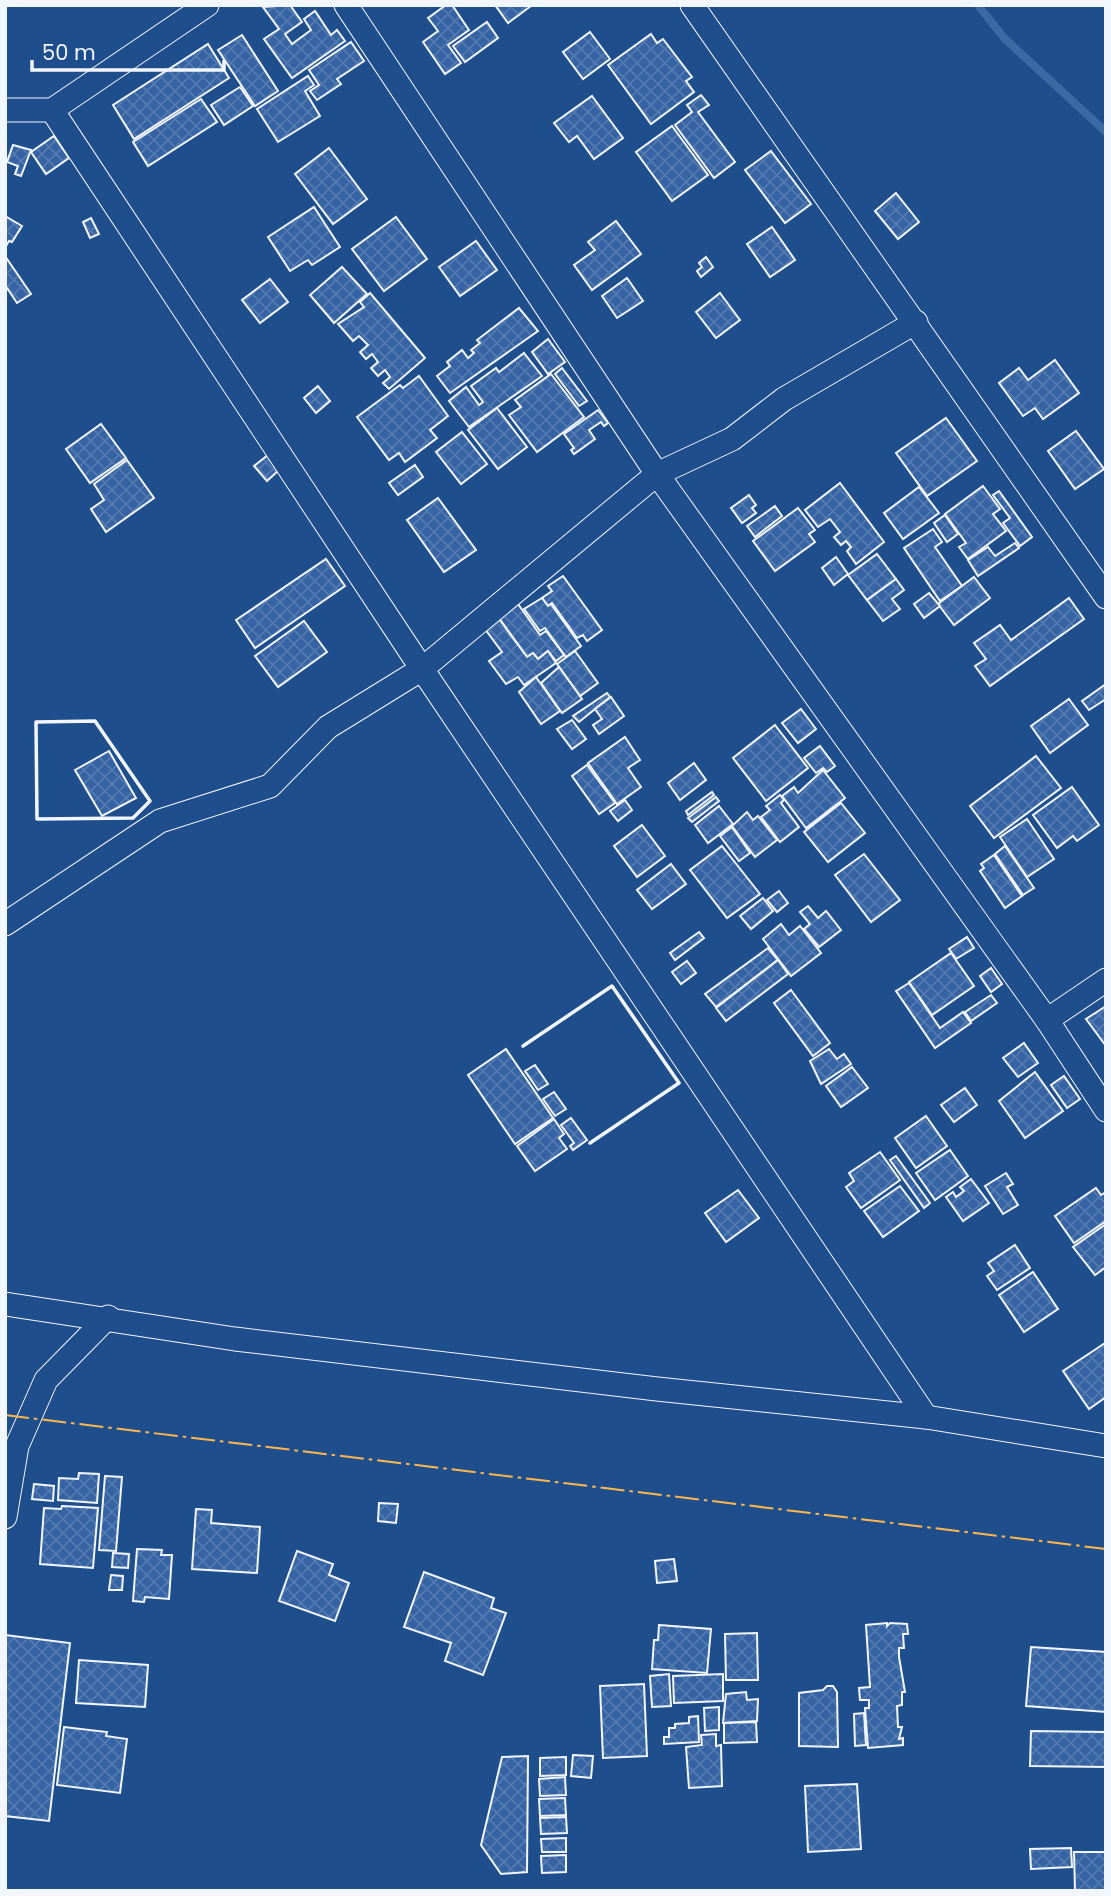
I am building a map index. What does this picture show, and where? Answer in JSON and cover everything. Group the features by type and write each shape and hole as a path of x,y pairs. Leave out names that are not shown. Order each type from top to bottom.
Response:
{"street":[{"path":"5,110 52,110 207,5"},
{"path":"346,5 657,474 1047,1020 1106,1111"},
{"path":"692,5 1106,597"},
{"path":"52,110 422,669 926,1417"},
{"path":"5,924 160,821 270,786 328,727 422,669 657,474 732,439 784,399 916,322"},
{"path":"1047,1020 1106,980"},
{"path":"5,1304 108,1317 234,1339 657,1389 926,1417 1106,1446"},
{"path":"5,1517 17,1447 46,1380 108,1317"}],"building":[{"path":"290,5 302,22 285,34 292,44 311,30 304,19 315,11 331,35 337,30 345,41 292,78 264,39 279,29 263,7"},
{"path":"446,5 452,5 469,30 448,45 461,63 445,74 423,42 438,31 428,18"},
{"path":"495,5 530,5 531,6 508,23"},
{"path":"487,22 498,38 465,62 453,46"},
{"path":"590,32 610,59 583,79 563,52"},
{"path":"651,34 657,43 663,39 692,77 686,81 694,92 651,124 608,65"},
{"path":"242,35 278,91 255,106 218,50"},
{"path":"351,42 364,61 337,79 341,84 317,100 310,91 319,85 309,70"},
{"path":"208,44 229,78 134,139 113,105"},
{"path":"308,76 314,85 305,91 320,116 278,142 257,109"},
{"path":"240,87 253,106 224,125 211,105"},
{"path":"701,95 709,105 698,112 735,162 714,178 675,125 692,112 687,105"},
{"path":"592,96 623,138 594,159 577,136 569,142 554,123"},
{"path":"201,99 217,122 148,166 133,142"},
{"path":"672,126 708,175 672,201 636,152"},
{"path":"54,136 69,158 46,174 31,152"},
{"path":"13,145 31,150 21,176 15,174 18,166 7,162"},
{"path":"329,148 367,199 333,224 295,174"},
{"path":"771,151 811,204 785,223 745,170"},
{"path":"896,193 919,222 898,239 875,211"},
{"path":"314,207 340,247 312,265 308,260 290,271 268,237"},
{"path":"5,216 22,226 12,242 9,241 6,246"},
{"path":"396,217 427,259 384,291 352,249"},
{"path":"91,218 99,234 90,238 83,222"},
{"path":"616,221 641,254 592,290 574,265 595,250 588,242"},
{"path":"772,227 795,260 770,277 747,244"},
{"path":"476,241 497,270 460,296 439,267"},
{"path":"5,256 31,294 17,303 5,285"},
{"path":"706,257 713,267 701,277 697,271 702,267 699,263"},
{"path":"342,267 367,294 334,323 310,295"},
{"path":"627,278 643,301 617,318 602,296"},
{"path":"270,279 288,302 260,323 242,300"},
{"path":"370,293 425,358 389,389 383,383 390,377 385,370 378,376 371,368 378,362 372,354 366,359 360,352 368,345 359,336 353,341 338,324 364,307 360,302"},
{"path":"720,293 740,320 716,338 696,312"},
{"path":"519,308 538,331 450,393 437,376 450,366 447,362 462,350 468,358 474,353 471,350 480,343 477,340"},
{"path":"548,339 565,362 548,374 532,352"},
{"path":"524,353 542,376 469,427 449,401 466,387 479,405 483,402 471,386 496,368 499,372"},
{"path":"1055,360 1079,393 1043,419 1035,408 1023,416 999,383 1019,368 1028,380"},
{"path":"562,368 587,401 579,406 555,374"},
{"path":"551,374 584,417 537,452 509,415 521,407 515,400"},
{"path":"419,376 448,416 430,430 437,438 405,462 399,453 389,460 357,417 400,385 403,388"},
{"path":"318,386 330,401 316,413 304,398"},
{"path":"497,408 527,447 498,469 468,430"},
{"path":"598,410 608,423 604,426 601,422 589,430 595,439 574,454 571,450 574,448 564,434"},
{"path":"946,418 977,461 927,496 896,453"},
{"path":"101,424 126,458 90,483 66,449"},
{"path":"1076,431 1104,469 1075,489 1048,451"},
{"path":"462,432 487,464 461,484 436,452"},
{"path":"268,455 280,469 267,481 254,466"},
{"path":"127,460 154,498 106,532 91,509 104,500 94,484"},
{"path":"415,465 423,477 398,495 389,483"},
{"path":"840,483 884,542 856,564 847,551 851,547 846,541 841,545 834,537 840,532 830,519 818,527 805,510"},
{"path":"983,486 1000,509 993,514 1006,531 968,559 959,547 966,543 945,514"},
{"path":"919,487 939,513 903,539 884,513"},
{"path":"999,491 1032,537 1020,546 1003,523 1010,518 993,495"},
{"path":"749,495 756,505 752,508 756,513 742,523 731,508"},
{"path":"438,498 476,550 444,572 407,520"},
{"path":"775,506 782,516 755,537 747,526"},
{"path":"798,508 815,530 809,534 815,542 775,571 753,541"},
{"path":"945,515 958,534 947,542 934,523"},
{"path":"933,529 942,542 935,547 962,586 940,601 904,548"},
{"path":"1015,543 1019,548 978,576 968,560 988,547 995,556"},
{"path":"877,554 896,579 867,600 848,575"},
{"path":"836,557 848,574 834,585 822,568"},
{"path":"326,559 345,586 255,648 236,620"},
{"path":"563,576 602,630 587,641 583,635 577,638 552,603 548,606 542,598 552,591 548,586"},
{"path":"974,577 990,598 954,625 938,604"},
{"path":"896,579 904,590 892,599 900,609 883,621 867,600"},
{"path":"929,593 940,606 924,618 914,604"},
{"path":"542,598 548,606 551,604 581,646 566,657 545,628 540,631 524,609"},
{"path":"1069,598 1084,619 990,686 975,666 986,659 974,643 1000,625 1011,640"},
{"path":"518,604 540,635 546,631 564,655 556,661 548,651 538,659 533,653 527,657 499,618"},
{"path":"499,619 527,657 533,653 538,659 548,651 556,663 524,685 518,677 506,684 489,661 502,652 485,629"},
{"path":"304,621 327,652 278,687 255,656"},
{"path":"575,651 598,683 580,696 557,664"},
{"path":"559,667 582,699 562,713 541,683"},
{"path":"536,677 560,711 541,724 519,692"},
{"path":"1106,684 1106,699 1089,710 1082,701"},
{"path":"607,693 610,697 579,722 573,716"},
{"path":"611,697 624,716 599,734 593,725 602,719 595,709"},
{"path":"1069,699 1088,725 1050,753 1031,726"},
{"path":"801,709 816,729 798,743 782,723"},
{"path":"572,720 586,739 572,749 557,729"},
{"path":"775,725 808,768 766,801 733,758"},
{"path":"625,737 640,760 628,768 641,787 617,804 588,763"},
{"path":"820,746 835,766 827,772 823,768 816,773 804,758"},
{"path":"109,751 136,798 102,816 75,770"},
{"path":"1036,756 1061,788 994,838 970,806"},
{"path":"694,763 706,780 680,800 668,783"},
{"path":"587,765 615,803 599,814 572,776"},
{"path":"823,770 845,798 806,828 782,796 794,787 798,793"},
{"path":"1072,787 1099,825 1077,841 1073,836 1057,848 1033,815"},
{"path":"712,792 714,795 688,815 686,811"},
{"path":"780,795 784,800 781,803 799,827 780,842 761,817 770,810 766,806"},
{"path":"716,797 719,801 692,822 688,818"},
{"path":"625,800 632,810 618,821 610,811"},
{"path":"841,803 865,833 828,862 804,832"},
{"path":"719,806 733,824 708,843 695,825"},
{"path":"747,812 753,820 758,816 777,840 755,857 732,826"},
{"path":"1027,819 1054,859 1027,877 1000,837"},
{"path":"642,825 665,856 637,877 614,846"},
{"path":"732,827 750,853 739,861 720,836"},
{"path":"722,846 760,894 727,918 690,870"},
{"path":"1005,846 1034,888 1023,895 995,854"},
{"path":"864,854 900,900 871,922 835,875"},
{"path":"994,855 1022,896 1005,908 980,871 984,868 981,864"},
{"path":"671,864 686,884 652,909 637,890"},
{"path":"779,891 788,903 777,912 767,900"},
{"path":"763,898 773,911 751,929 740,916"},
{"path":"808,906 818,918 826,911 841,930 819,947 804,929 810,924 800,912"},
{"path":"781,924 789,935 800,926 821,953 791,976 763,939"},
{"path":"699,932 704,938 675,960 670,953"},
{"path":"967,937 974,948 956,959 949,949"},
{"path":"768,948 778,960 716,1007 705,994"},
{"path":"951,953 974,986 932,1015 909,982"},
{"path":"778,960 788,974 726,1021 716,1008"},
{"path":"687,961 696,973 681,984 672,972"},
{"path":"991,968 1002,984 991,992 980,976"},
{"path":"909,983 940,1028 963,1012 971,1023 935,1048 896,991"},
{"path":"791,990 830,1043 813,1056 774,1003"},
{"path":"991,995 997,1003 971,1021 965,1012"},
{"path":"1106,1006 1106,1046 1086,1019"},
{"path":"1024,1043 1038,1063 1018,1077 1003,1058"},
{"path":"506,1049 553,1118 515,1144 468,1075"},
{"path":"829,1049 837,1059 844,1054 851,1064 821,1084 810,1061"},
{"path":"535,1065 548,1084 538,1090 525,1071"},
{"path":"852,1067 868,1088 841,1107 826,1086"},
{"path":"1035,1072 1063,1111 1025,1138 999,1101"},
{"path":"1064,1076 1080,1099 1067,1108 1051,1085"},
{"path":"965,1088 977,1105 954,1122 941,1105"},
{"path":"554,1092 566,1109 555,1116 543,1099"},
{"path":"926,1116 947,1146 916,1168 895,1138"},
{"path":"571,1118 587,1140 573,1150 570,1146 574,1143 561,1125"},
{"path":"554,1119 564,1134 559,1138 567,1149 535,1171 517,1146"},
{"path":"950,1150 968,1176 935,1200 916,1173"},
{"path":"880,1152 900,1180 861,1208 846,1187 854,1181 849,1173"},
{"path":"896,1156 930,1203 924,1208 890,1160"},
{"path":"1006,1173 1013,1184 1007,1187 1018,1205 1003,1214 985,1186"},
{"path":"971,1179 989,1203 963,1221 946,1197 953,1192 956,1197 964,1191 960,1187"},
{"path":"900,1186 919,1211 883,1237 864,1211"},
{"path":"1096,1188 1101,1195 1106,1192 1106,1221 1074,1243 1055,1216"},
{"path":"738,1190 759,1218 726,1242 705,1213"},
{"path":"1106,1224 1106,1267 1095,1275 1073,1247"},
{"path":"1015,1245 1030,1268 997,1290 987,1276 994,1271 988,1263"},
{"path":"1033,1272 1058,1309 1024,1332 999,1295"},
{"path":"1105,1343 1106,1397 1089,1409 1063,1371"},
{"path":"79,1473 99,1474 97,1503 58,1500 59,1478 78,1479"},
{"path":"105,1476 122,1477 116,1551 99,1550"},
{"path":"34,1484 54,1486 53,1501 32,1499"},
{"path":"379,1503 398,1504 396,1523 378,1521"},
{"path":"62,1506 98,1508 93,1568 40,1564 44,1508 61,1509"},
{"path":"196,1509 212,1510 211,1523 260,1527 257,1573 192,1569"},
{"path":"137,1549 162,1550 161,1555 172,1555 169,1599 145,1597 144,1602 133,1601"},
{"path":"297,1551 333,1564 329,1575 349,1583 335,1621 279,1601"},
{"path":"113,1553 129,1554 128,1568 112,1567"},
{"path":"674,1559 677,1581 657,1583 655,1561"},
{"path":"424,1572 494,1598 491,1608 506,1613 483,1675 445,1661 451,1643 404,1627"},
{"path":"111,1575 123,1576 122,1590 109,1590"},
{"path":"887,1623 887,1626 890,1623 907,1624 908,1634 903,1634 904,1648 899,1648 905,1692 902,1692 902,1705 897,1706 898,1727 902,1727 899,1739 903,1738 903,1745 868,1748 865,1708 869,1708 869,1700 860,1700 859,1688 870,1687 866,1625"},
{"path":"659,1625 711,1629 707,1673 652,1669 654,1640 658,1640"},
{"path":"757,1633 758,1680 726,1680 725,1634"},
{"path":"5,1635 70,1643 49,1821 5,1816"},
{"path":"1031,1647 1106,1652 1106,1712 1026,1706"},
{"path":"79,1660 148,1665 145,1707 76,1703"},
{"path":"669,1674 671,1706 652,1707 650,1676"},
{"path":"723,1674 723,1701 674,1703 673,1676"},
{"path":"644,1684 647,1756 603,1758 600,1686"},
{"path":"827,1686 833,1686 837,1692 838,1747 799,1746 799,1693 823,1690"},
{"path":"746,1692 747,1700 758,1699 757,1721 723,1723 726,1694"},
{"path":"719,1707 719,1730 705,1731 704,1708"},
{"path":"864,1713 866,1745 855,1746 854,1714"},
{"path":"698,1716 699,1742 664,1744 664,1737 669,1737 669,1728 675,1728 675,1724 689,1723 689,1717"},
{"path":"756,1722 757,1742 724,1743 724,1723"},
{"path":"64,1727 107,1732 106,1736 127,1739 120,1793 57,1785"},
{"path":"1031,1731 1106,1732 1106,1767 1030,1766"},
{"path":"716,1734 716,1746 721,1745 722,1786 689,1788 686,1747 702,1745 701,1735"},
{"path":"573,1755 593,1756 591,1778 571,1776"},
{"path":"528,1756 527,1872 501,1874 481,1845 502,1757"},
{"path":"566,1757 566,1775 540,1776 540,1758"},
{"path":"565,1777 566,1795 540,1796 539,1779"},
{"path":"857,1784 861,1849 808,1852 805,1786"},
{"path":"565,1798 566,1815 540,1816 539,1799"},
{"path":"566,1817 567,1833 541,1834 540,1818"},
{"path":"566,1838 566,1852 542,1852 541,1839"},
{"path":"1071,1848 1072,1867 1031,1869 1030,1849"},
{"path":"1074,1852 1106,1852 1106,1891 1075,1891"},
{"path":"566,1855 566,1872 542,1873 541,1856"}],"waterway":[{"path":"978,5 1004,38 1106,132"}],"wall":[{"path":"95,721 150,801 133,818 37,819 36,722 95,721"},
{"path":"523,1046 612,986 679,1083 590,1143"}],"power":[{"path":"5,1415 1106,1549"}]}
